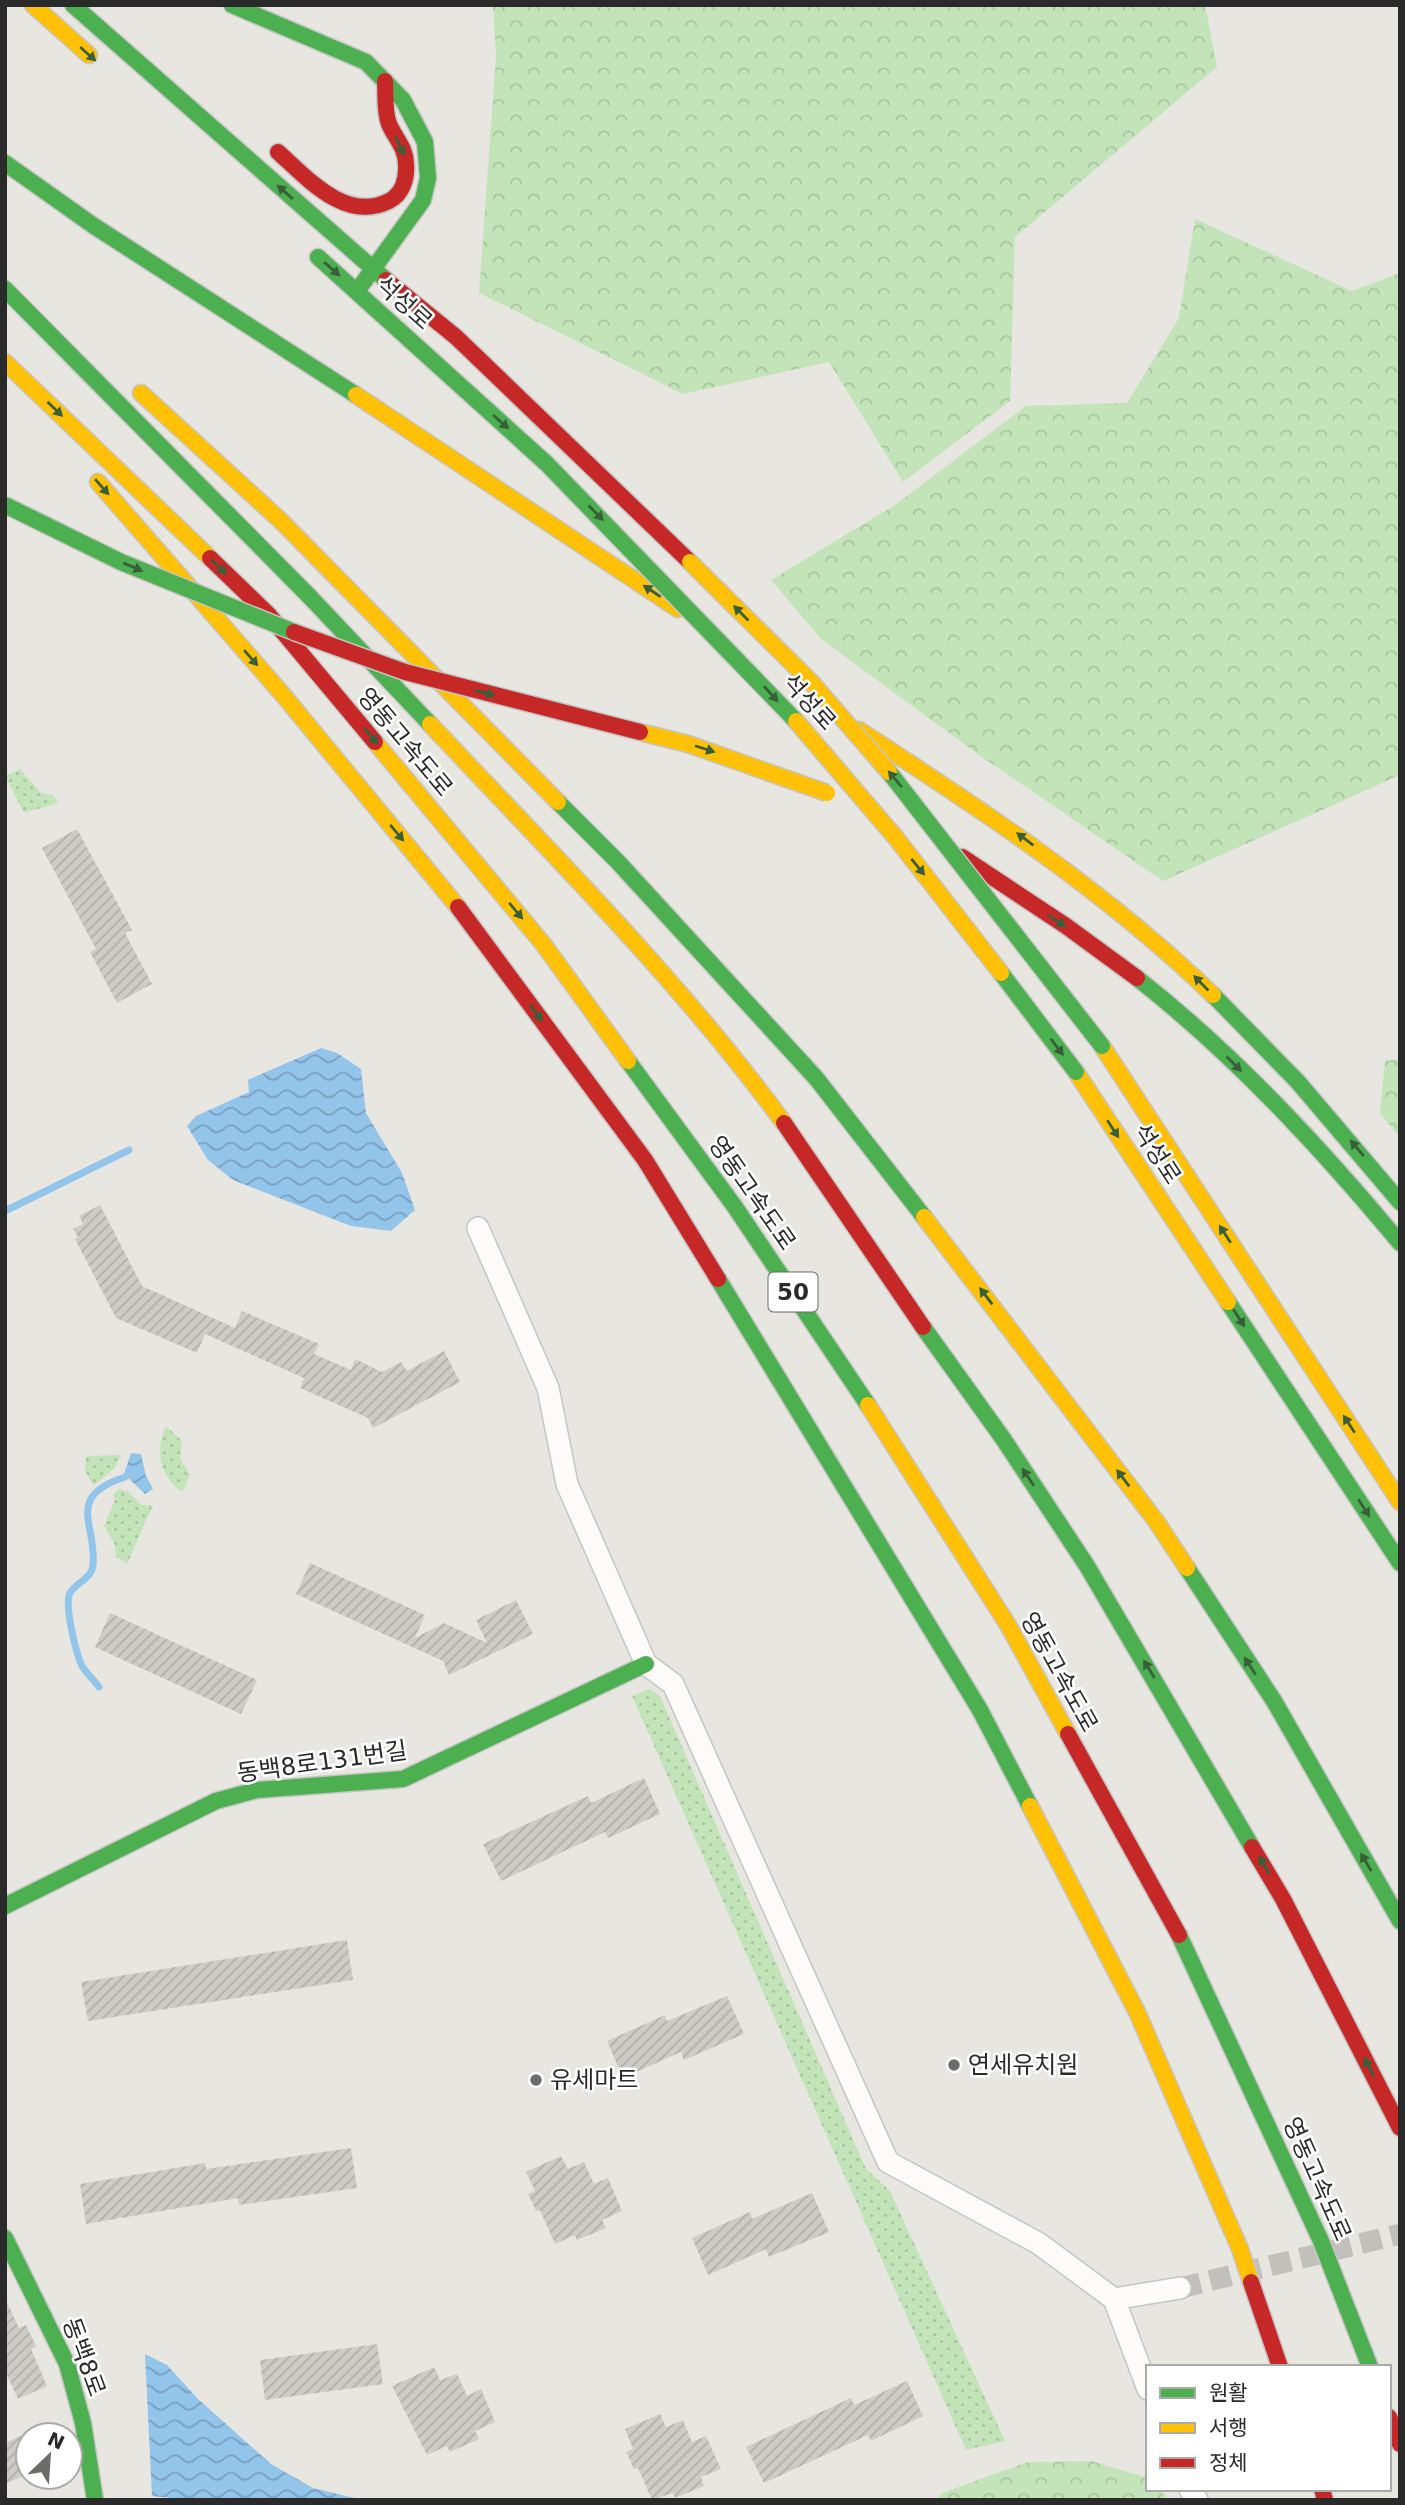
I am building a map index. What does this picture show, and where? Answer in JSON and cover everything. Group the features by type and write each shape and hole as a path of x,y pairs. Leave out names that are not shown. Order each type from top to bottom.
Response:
{"main road":[{"path":"232,5 366,62 403,100 425,142 428,178 423,200 357,291"},
{"path":"74,6 373,270 456,337 569,444 827,699 985,889 1102,1046 1400,1502"},
{"path":"35,7 97,62"},
{"path":"262,139 335,199 359,209 378,209 399,195 406,176 406,155 388,121 385,81"},
{"path":"164,86 230,120"},
{"path":"5,163 94,226 439,448 773,673"},
{"name":"석성로","path":"305,246 547,464 710,627 834,764 950,907 1076,1072 1400,1563"},
{"path":"5,269 46,306"},
{"name":"영동고속도로","path":"5,289 310,597 598,903 750,1077 797,1142 892,1286 1004,1440 1087,1566 1283,1899 1400,2128"},
{"name":"영동고속도로","path":"5,362 268,614 544,945 736,1207 883,1428 1008,1625 1181,1938 1321,2241 1369,2365"},
{"path":"128,381 281,521 608,852 816,1078 1156,1521 1273,1702 1400,1921"},
{"path":"5,383 33,413"},
{"name":"50","path":"89,472 284,696 453,900 645,1160 980,1710 1138,2012 1240,2249 1279,2365"},
{"path":"5,505 121,562 315,641 405,672 688,744 827,793 962,857 1088,942 1165,1001 1337,1166 1400,1243"},
{"path":"795,688 1015,831 1117,908 1178,960 1235,1017 1355,1144 1400,1202"},
{"name":"동백8로131번길","path":"5,1906 216,1801 257,1790 402,1779 646,1664"},
{"name":"동백8로","path":"5,2238 68,2364 83,2423 95,2500"},
{"path":"1391,2422 1400,2444"}],"street":[{"path":"478,1228 548,1388 567,1484 646,1664 673,1684 888,2162 1038,2243 1114,2299 1146,2384"},
{"path":"1114,2299 1180,2288"}],"green space":[{"path":"493,5 1205,5 1217,67 1015,237 1010,401 903,482 829,362 683,394 479,293 496,56"},
{"path":"1195,219 1352,291 1400,273 1400,775 1163,881 979,755 821,639 771,580 895,505 1026,406 1127,403 1179,318"},
{"path":"20,769 40,792 54,796 58,803 24,813 5,776"},
{"path":"1400,1059 1400,1138 1380,1113 1385,1061"},
{"path":"166,1426 182,1441 180,1459 190,1475 182,1492 164,1471 161,1462 160,1445"},
{"path":"121,1455 115,1468 93,1486 85,1470 86,1456"},
{"path":"119,1489 129,1492 141,1505 153,1505 127,1564 116,1557 115,1545 104,1526 115,1500 113,1494"},
{"path":"649,1689 660,1696 866,2169 890,2191 1005,2441 966,2450 632,1696"},
{"path":"1091,2461 1146,2477 1146,2491 1161,2491 1168,2500 936,2500 942,2493 1028,2462"}],"water":[{"path":"321,1048 337,1053 361,1069 366,1113 402,1173 415,1210 391,1231 351,1226 233,1180 208,1160 187,1126 196,1116 249,1092 248,1080"},
{"path":"131,1453 141,1454 146,1476 153,1489 145,1494 124,1474"},
{"path":"145,2354 167,2365 198,2399 271,2464 313,2488 363,2500 189,2500 152,2496"}],"building":[{"path":"77,829 132,930 125,933 152,984 117,1003 90,952 96,949 42,848"},
{"path":"100,1205 142,1286 235,1328 242,1311 319,1344 314,1354 351,1370 355,1359 382,1372 401,1362 407,1371 444,1351 460,1382 373,1428 368,1418 300,1388 304,1378 205,1334 197,1353 116,1318 75,1239 78,1237 73,1229 83,1224 79,1216"},
{"path":"310,1563 425,1615 415,1638 444,1623 487,1643 476,1620 516,1600 533,1634 449,1675 443,1661 296,1594"},
{"path":"110,1613 257,1680 241,1714 95,1647"},
{"path":"644,1778 660,1814 608,1838 605,1832 501,1881 483,1844 588,1796 591,1803"},
{"path":"347,1940 353,1980 88,2021 81,1982"},
{"path":"727,1996 744,2034 684,2060 681,2052 623,2078 607,2041 665,2015 667,2021"},
{"path":"351,2148 357,2188 239,2205 238,2198 86,2224 80,2184 205,2163 206,2169"},
{"path":"561,2156 568,2169 584,2162 594,2184 608,2178 622,2211 602,2220 606,2228 577,2240 575,2235 555,2244 540,2210 536,2211 528,2194 535,2191 526,2172"},
{"path":"812,2193 829,2232 769,2257 766,2249 708,2275 692,2238 750,2212 752,2219"},
{"path":"5,2298 19,2328 26,2325 36,2346 31,2349 47,2386 18,2399 5,2371"},
{"path":"377,2344 383,2384 265,2400 260,2360"},
{"path":"434,2367 440,2380 457,2374 467,2396 481,2389 495,2422 475,2431 479,2439 450,2452 447,2446 427,2455 392,2386"},
{"path":"907,2381 923,2416 871,2441 868,2435 764,2483 746,2447 851,2398 854,2405"},
{"path":"660,2414 666,2427 683,2420 692,2442 706,2436 721,2469 701,2477 704,2486 675,2498 673,2493 652,2500 638,2468 634,2469 626,2452 633,2449 625,2429"},
{"path":"14,2439 14,2480 5,2484 5,2443"}],"waterway":[{"path":"5,1211 129,1150"},
{"path":"99,1687 80,1660 68,1607 70,1593 92,1570 89,1503 95,1493 106,1485 125,1477"}],"tunnel":[{"path":"1180,2288 1400,2234"}],"traffic: fast":[{"path":"73,5 386,280"},
{"path":"232,5 366,62 403,100 425,142 428,178 423,200 360,287"},
{"path":"5,163 94,226 356,395"},
{"path":"318,257 547,464"},
{"path":"5,289 310,597 430,724"},
{"path":"547,464 796,721"},
{"path":"5,505 121,562 294,632"},
{"path":"889,772 1102,1046"},
{"path":"558,802 618,862 816,1078 924,1217"},
{"path":"1001,973 1076,1072"},
{"path":"1137,978 1208,1039 1276,1104 1400,1243"},
{"path":"1213,995 1298,1082 1400,1202"},
{"path":"628,1061 735,1207 868,1405"},
{"path":"718,1279 980,1710 1030,1806"},
{"path":"1228,1302 1400,1563"},
{"path":"923,1327 1004,1440 1087,1566 1252,1847"},
{"path":"1187,1568 1274,1701 1400,1921"},
{"path":"5,1906 216,1801 257,1790 403,1779 646,1664"},
{"path":"1179,1935 1321,2241 1369,2365"},
{"path":"5,2238 67,2364 83,2423 95,2500"}],"traffic: slow":[{"path":"33,5 89,55"},
{"path":"5,362 210,558"},
{"path":"141,393 281,521 558,802"},
{"path":"356,395 678,609"},
{"path":"98,482 284,696 458,907"},
{"path":"690,562 812,683 889,772"},
{"path":"796,721 896,838 1001,973"},
{"path":"430,724 658,968 744,1070 784,1123"},
{"path":"859,730 1042,854 1129,921 1213,995"},
{"path":"640,732 688,744 827,793"},
{"path":"375,742 544,945 628,1061"},
{"path":"1102,1046 1400,1502"},
{"path":"1076,1072 1228,1302"},
{"path":"924,1217 1156,1521 1187,1568"},
{"path":"868,1405 1008,1625 1068,1734"},
{"path":"1030,1806 1137,2012 1240,2249 1251,2282"}],"traffic: jam":[{"path":"278,152 315,185 343,202 373,206 394,198 403,185 406,158 387,119 385,81"},
{"path":"386,280 456,337 690,562"},
{"path":"210,558 268,614 375,742"},
{"path":"294,632 405,672 640,732"},
{"path":"962,857 1066,926 1137,978"},
{"path":"458,907 645,1160 718,1279"},
{"path":"784,1123 923,1327"},
{"path":"1068,1734 1179,1935"},
{"path":"1252,1847 1283,1899 1400,2128"},
{"path":"1251,2282 1279,2365"},
{"path":"1391,2422 1400,2444"},
{"path":"1323,2491 1325,2500"}],"place":[{"name":"연세유치원","path":"954,2065"},
{"name":"유세마트","path":"536,2080"}]}
